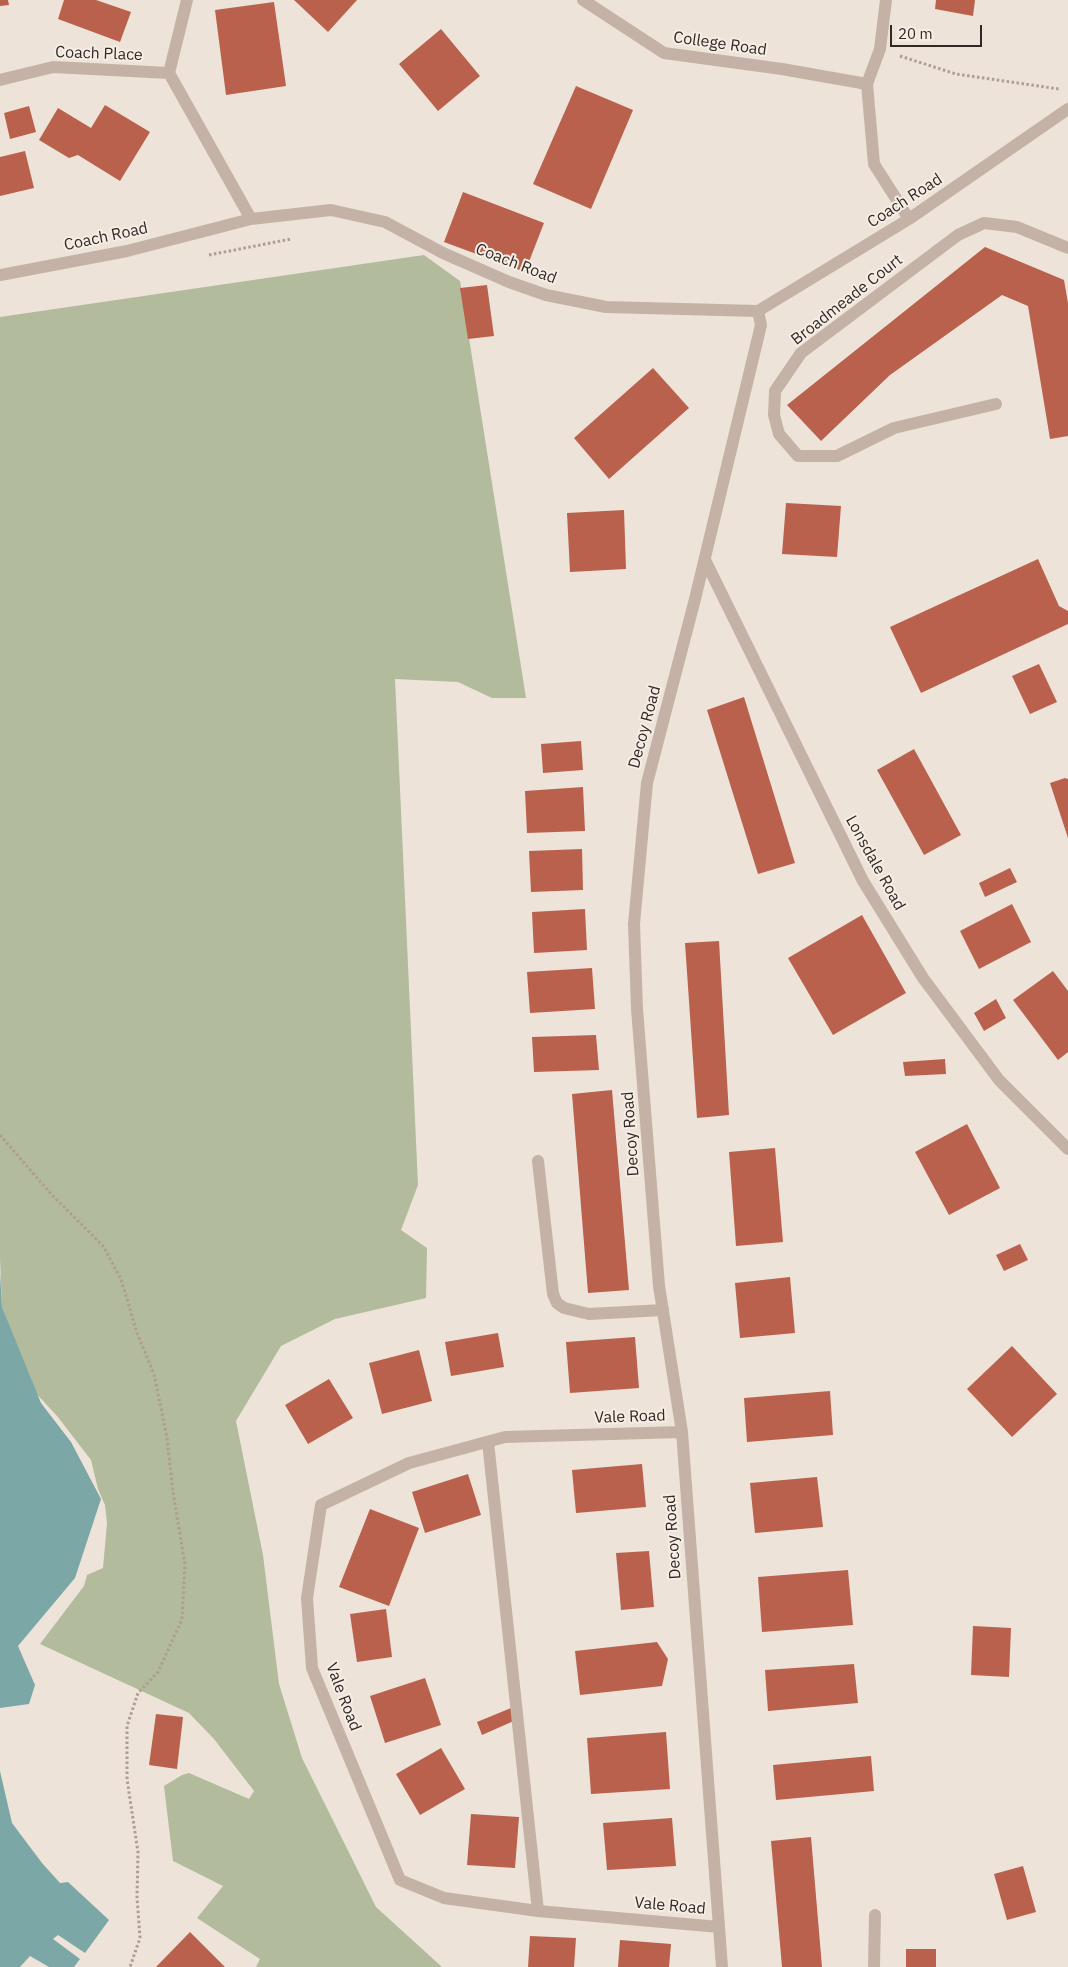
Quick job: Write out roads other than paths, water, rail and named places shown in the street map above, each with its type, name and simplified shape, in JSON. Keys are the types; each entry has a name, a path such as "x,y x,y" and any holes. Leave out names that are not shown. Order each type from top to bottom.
{"street":[{"path":"187,0 169,73 251,219"},
{"name":"College Road","path":"583,0 664,53 782,69 867,84"},
{"path":"886,0 880,49 867,84 874,164 909,219"},
{"name":"Coach Place","path":"0,80 53,67 169,73"},
{"name":"Coach Road","path":"0,275 127,251 251,219 331,210 385,222 443,253 509,282 546,295 606,307 758,311 909,219 1068,109"},
{"name":"Broadmeade Court","path":"996,404 894,428 837,456 798,456 779,434 774,415 775,391 801,353 958,235 984,223 1017,227 1068,248"},
{"name":"Decoy Road","path":"722,1967 682,1432 659,1286 637,1009 634,924 647,783 705,560 760,325 758,311"},
{"name":"Lonsdale Road","path":"705,560 868,889 923,978 999,1080 1068,1149"},
{"path":"538,1161 553,1294 557,1303 564,1308 589,1314 663,1310"},
{"name":"Vale Road","path":"682,1432 505,1437 409,1463 321,1505 306,1598 312,1668 400,1880 444,1898 538,1911 719,1927"},
{"path":"488,1442 538,1911"},
{"path":"874,1967 875,1915"}],"water":[{"path":"0,1272 2,1307 41,1403 71,1442 101,1499 75,1578 18,1646 35,1685 29,1704 0,1708"},
{"path":"0,1771 12,1823 42,1863 60,1883 68,1882 109,1920 85,1953 58,1935 53,1939 80,1959 74,1967 49,1967 30,1956 20,1967 0,1967"}]}
